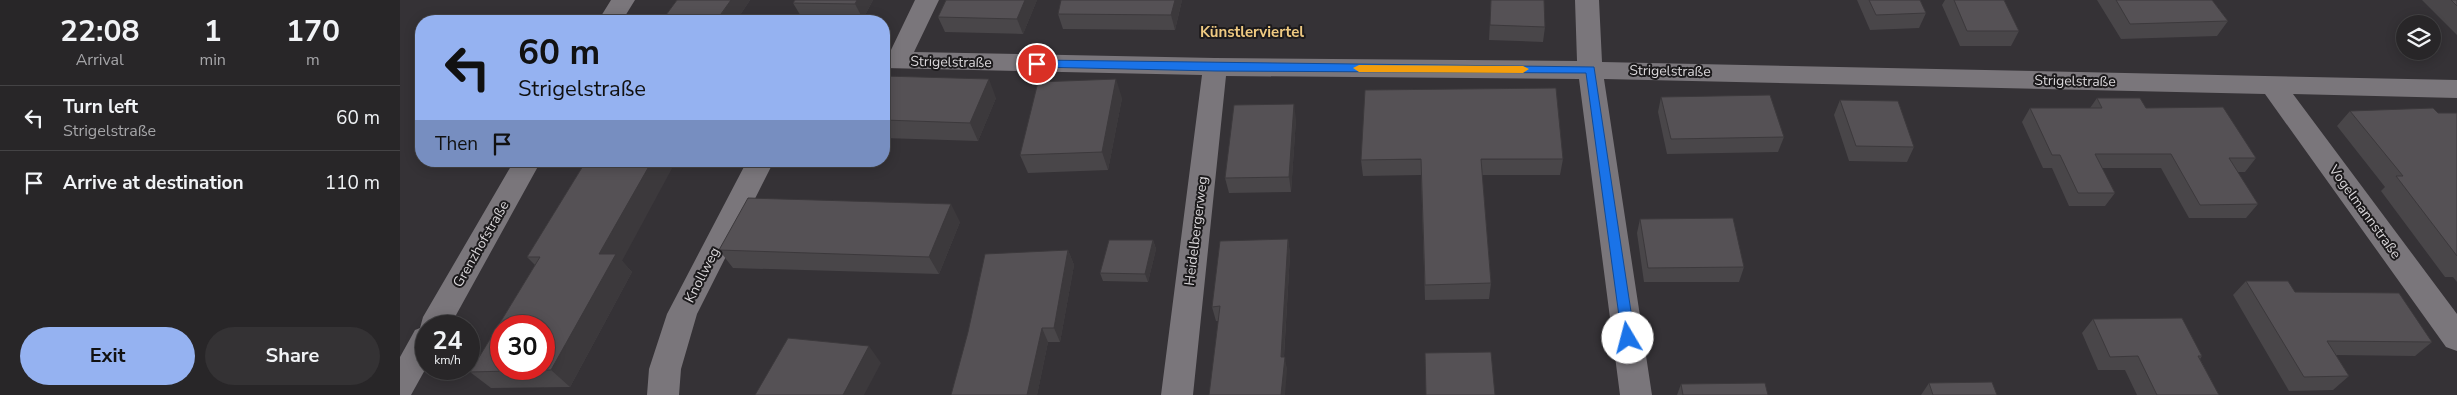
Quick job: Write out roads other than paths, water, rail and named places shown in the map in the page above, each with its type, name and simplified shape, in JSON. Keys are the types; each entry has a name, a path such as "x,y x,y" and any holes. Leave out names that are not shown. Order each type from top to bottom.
{"street":[{"path":"613,15 622,0"},
{"path":"891,61 927,0"},
{"path":"1587,0 1590,70 1636,395"},
{"name":"Strigelstraße","path":"891,61 1215,67 1590,70 2457,89"},
{"name":"Heidelbergerweg","path":"1177,395 1215,67"},
{"name":"Vogelmannstraße","path":"2273,86 2457,338"},
{"name":"Grenzhofstraße","path":"440,315 525,167"},
{"name":"Knollweg","path":"663,395 665,368 682,314 758,167"},
{"path":"400,386 415,359"}],"district":[{"name":"Künstlerviertel","path":"1252,32"}]}
